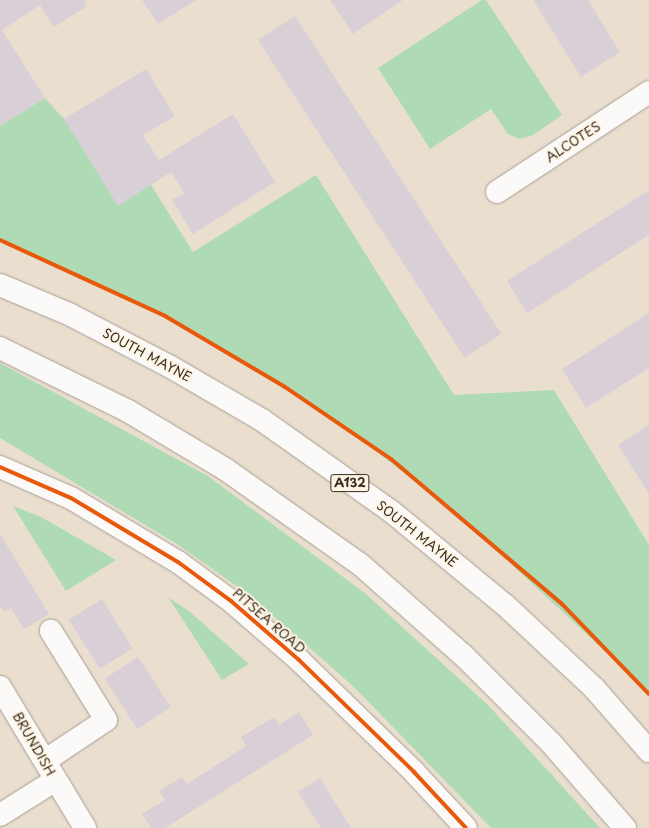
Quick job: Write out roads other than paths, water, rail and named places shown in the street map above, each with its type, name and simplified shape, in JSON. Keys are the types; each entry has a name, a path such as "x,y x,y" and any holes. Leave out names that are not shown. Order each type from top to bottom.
{"main road":[{"name":"ALCOTES","path":"497,192 649,92"},
{"name":"SOUTH MAYNE","path":"0,285 69,314 169,366 262,420 392,512 506,605 594,688 649,751"},
{"path":"0,348 128,411 218,465 360,566 464,656 551,743 625,828"},
{"name":"PITSEA ROAD","path":"0,467 71,498 178,562 231,600 299,660 414,772 466,828"},
{"path":"46,760 106,720 51,631"},
{"name":"BRUNDISH","path":"0,687 46,760 54,781 85,828"},
{"name":"BRUNDISH","path":"0,815 54,781"}]}
